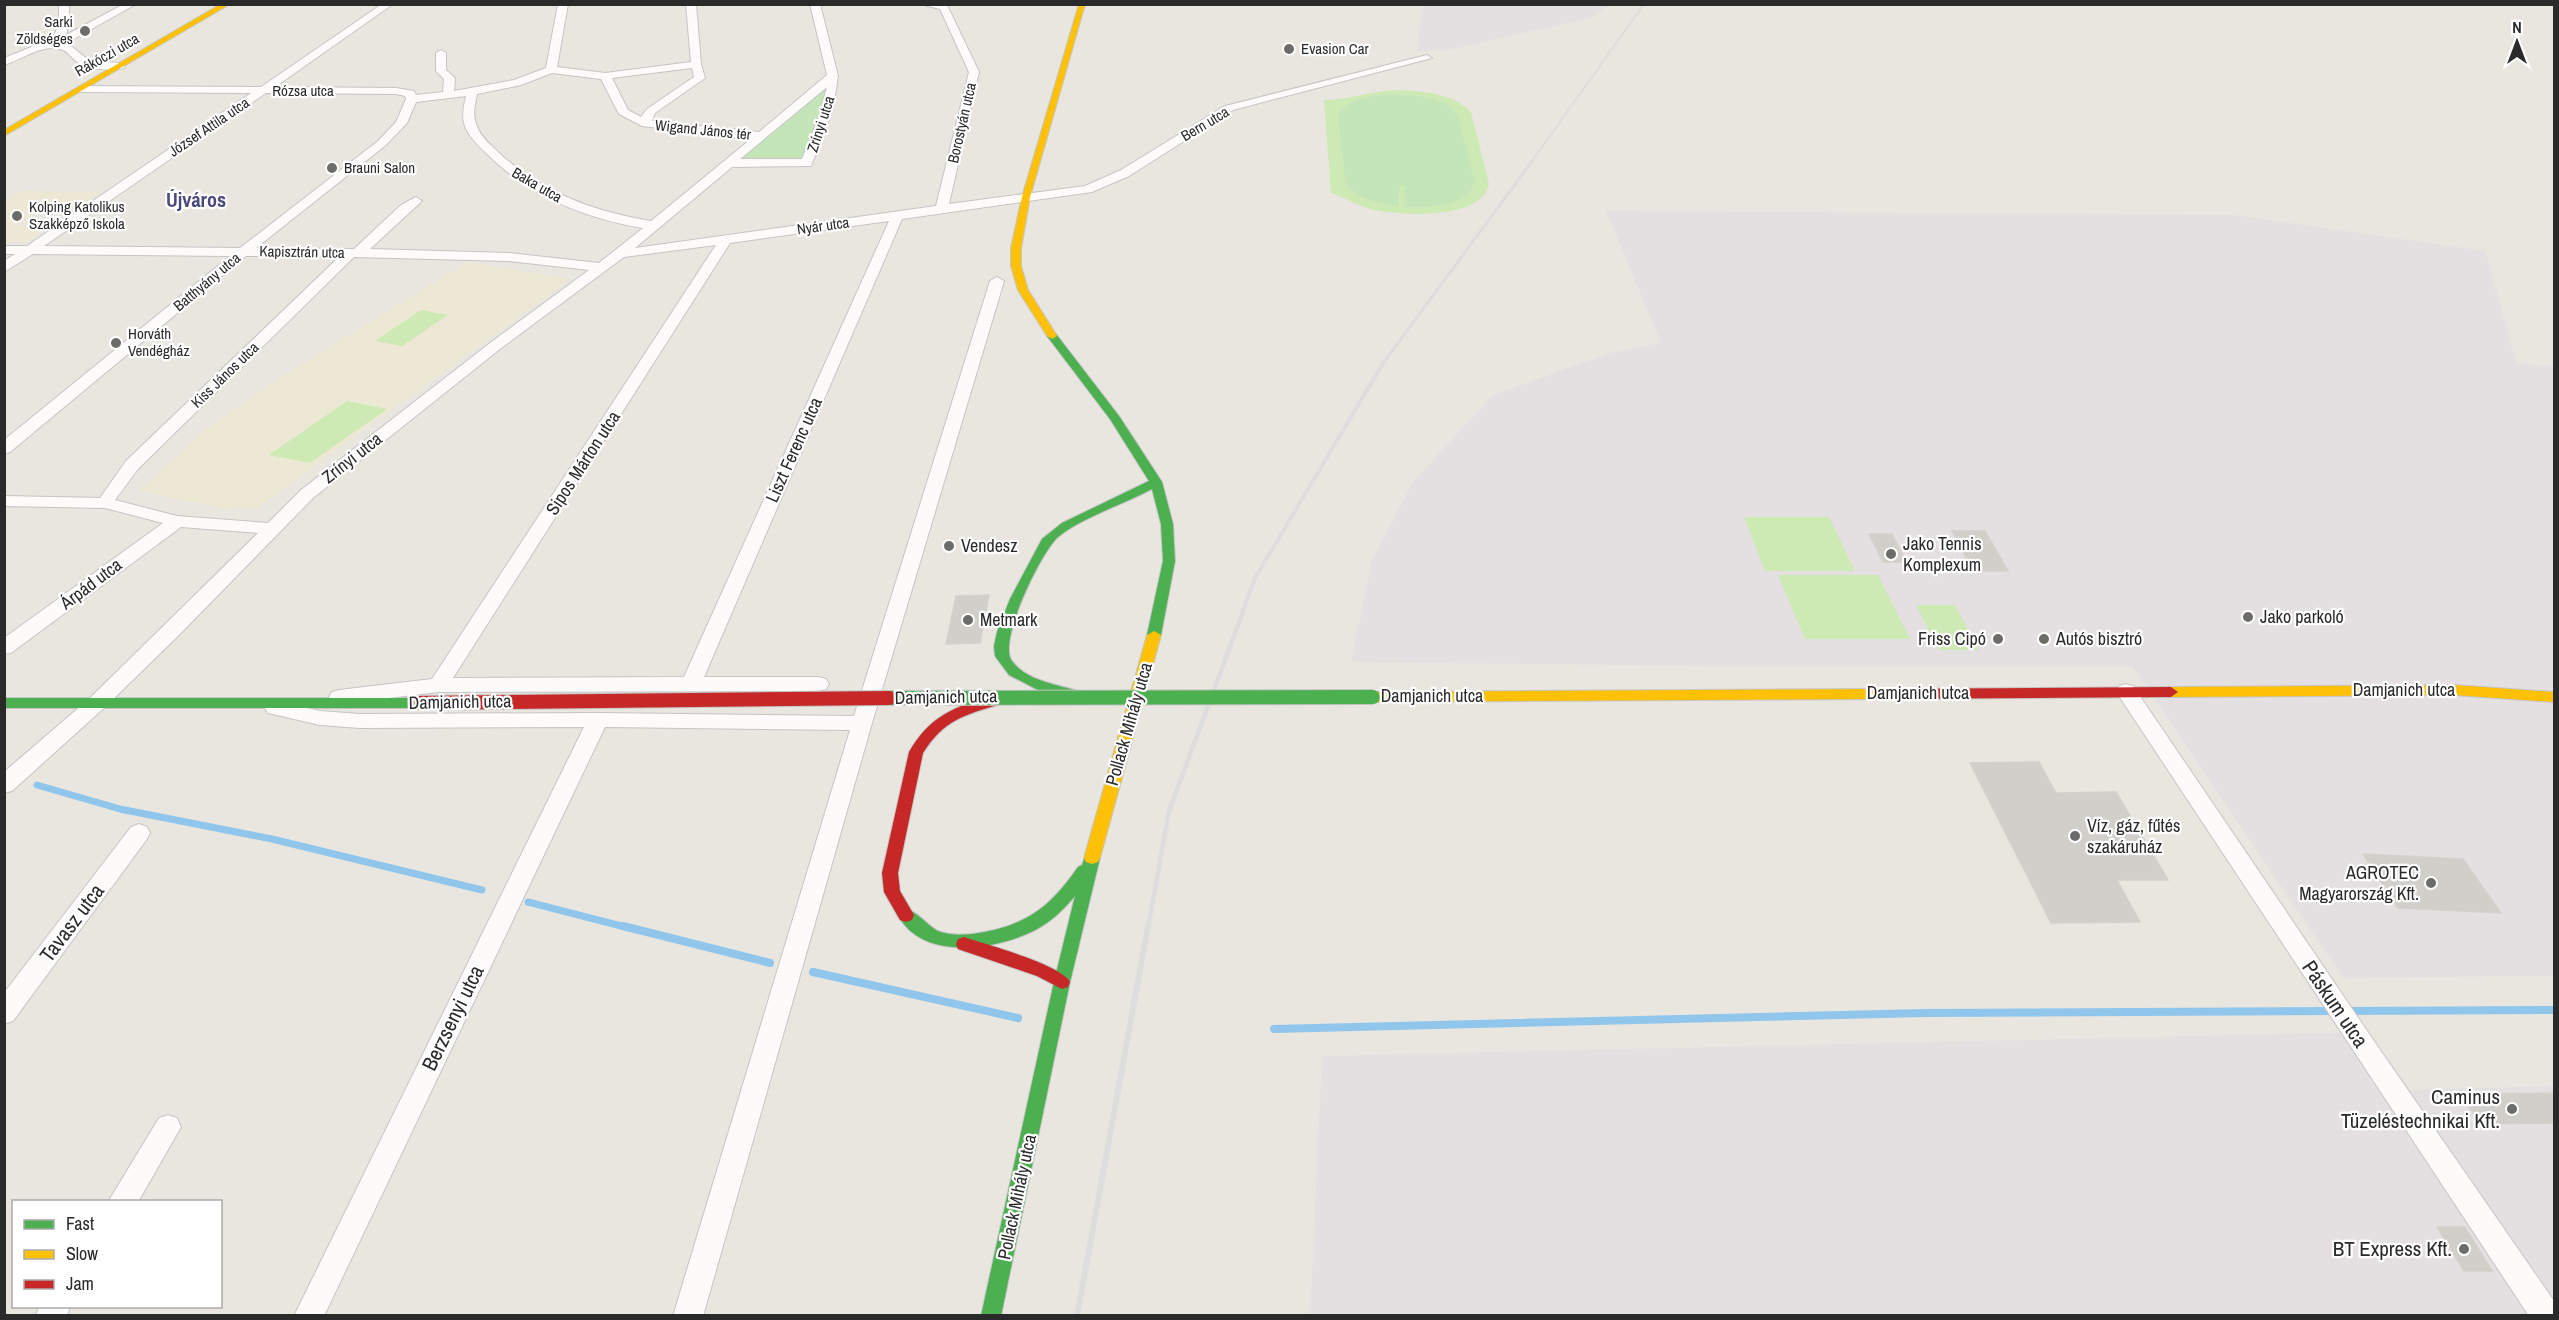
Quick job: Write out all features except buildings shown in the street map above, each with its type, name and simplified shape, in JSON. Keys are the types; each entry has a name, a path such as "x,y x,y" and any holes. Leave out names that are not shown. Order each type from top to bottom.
{"main road":[{"name":"Rákóczi utca","path":"4,134 227,4"},
{"name":"Pollack Mihály utca","path":"992,1316 1062,982 1092,858 1160,612 1169,561 1167,524 1155,482 1115,418 1041,322 1023,290 1016,266 1016,248 1026,197 1082,4"},
{"path":"1080,696 1049,689 1030,681 1009,665 1001,655 1000,641 1008,619 1046,542 1064,525 1132,496 1155,482"},
{"path":"1091,514 1127,512"},
{"path":"1152,516 1167,524"},
{"name":"Damjanich utca","path":"4,703 420,703 1080,696 1373,697 2454,690 2554,697"},
{"path":"1062,982 1043,971 927,933 911,921 892,891 892,864 913,761 923,738 939,722 961,708 977,704 1080,696"},
{"path":"962,943 1010,934 1027,928 1044,917 1063,900 1092,858"}],"street":[{"path":"53,46 62,36 66,21 64,4"},
{"path":"53,46 132,4"},
{"name":"József Attila utca","path":"4,268 389,4"},
{"path":"563,4 551,70 605,76 696,64 691,4"},
{"name":"Zrínyi utca","path":"728,163 807,163 825,117 832,90 833,75 815,4"},
{"name":"Borostyán utca","path":"924,4 944,7 974,72 942,209"},
{"path":"4,62 38,48 53,46 68,47 81,61 89,65 120,66"},
{"path":"441,53 441,71 450,78 448,95"},
{"name":"Bern utca","path":"1026,197 1067,193 1108,182 1229,108 1427,58"},
{"name":"Wigand János tér","path":"646,124 646,117 651,111 700,78 696,64"},
{"name":"Rózsa utca","path":"81,89 396,91 410,93 412,99 506,86 551,70"},
{"name":"Zrínyi utca","path":"4,784 97,703 172,631 307,494 599,267 620,254 833,75"},
{"path":"605,76 623,112"},
{"name":"Baka utca","path":"472,92 469,120 475,134 505,166 553,197 627,221 655,226"},
{"name":"Batthyány utca","path":"4,449 243,252 382,143 404,117 412,99"},
{"name":"Batthyány utca","path":"355,163 355,156 391,123 398,104"},
{"name":"Wigand János tér","path":"623,112 651,111"},
{"name":"Wigand János tér","path":"623,112 646,124 760,136"},
{"name":"Nyár utca","path":"620,254 1026,197"},
{"name":"Kiss János utca","path":"105,503 132,465 355,253 405,208 417,201"},
{"name":"Liszt Ferenc utca","path":"691,685 897,216"},
{"name":"Sipos Márton utca","path":"438,686 726,239"},
{"name":"Kapisztrán utca","path":"4,250 355,253 508,257 599,267"},
{"path":"688,1316 861,723 996,281"},
{"path":"4,501 105,503 177,521 273,529"},
{"name":"Árpád utca","path":"4,648 177,521"},
{"name":"Damjanich utca","path":"310,703 357,694 438,686 873,684"},
{"name":"Páskum utca","path":"2126,691 2322,987 2547,1316"},
{"name":"Damjanich utca","path":"255,703 320,718 360,721 598,720 861,723"},
{"name":"Berzsenyi utca","path":"308,1316 598,720"},
{"name":"Tavasz utca","path":"4,1013 139,833"},
{"path":"123,1200 168,1127"}],"shaded area":[{"path":"1423,4 1610,5 1591,18 1443,51 1417,51"},
{"name":"Kolping Katolikus Szakképző Iskola","path":"21,191 101,192 80,205 47,205 15,226 49,227 27,242 5,242 5,201"},
{"path":"1606,211 2234,215 2485,251 2517,364 2554,366 2554,976 2343,978 2133,667 1792,667 1351,662 1372,560 1413,482 1493,395 1610,353 1661,343"},
{"path":"468,262 570,279 259,507 225,509 140,491 211,425 291,371"},
{"path":"2368,1032 2410,1090 2554,1086 2554,1315 1310,1316 1322,1056"}],"green space":[{"path":"825,89 829,90 801,162 739,161"},
{"path":"1400,90 1419,91 1447,97 1471,112 1489,184 1483,196 1455,210 1418,214 1370,209 1331,193 1324,100","holes":["1396,94 1421,96 1438,101 1446,104 1458,115 1475,181 1465,197 1434,206 1404,207 1405,186 1400,186 1399,207 1361,197 1349,187 1345,181 1338,114 1349,103 1356,100"]},
{"path":"1396,94 1421,96 1438,101 1446,104 1458,115 1475,181 1465,197 1434,206 1404,207 1405,187 1400,186 1399,207 1368,200 1354,193 1349,187 1345,181 1338,114 1349,103 1356,100"},
{"path":"421,310 448,315 402,346 375,341"},
{"path":"347,401 387,409 310,463 269,455"},
{"path":"1744,517 1829,517 1855,571 1765,571"},
{"path":"1778,575 1878,575 1910,639 1805,639"},
{"path":"1916,605 1955,605 1979,650 1939,650"}],"waterway":[{"path":"37,785 120,809 272,839 482,890"},
{"path":"528,902 629,928"},
{"path":"623,926 770,963"},
{"path":"813,972 1018,1018"},
{"path":"2345,1011 2554,1010"},
{"path":"1274,1029 1923,1013 2335,1011"}],"railway":[{"path":"1532,161 1644,4"},
{"path":"1384,362 1533,160"},
{"path":"1242,613 1255,578 1385,360"},
{"path":"1148,928 1169,811 1243,612"},
{"path":"1077,1316 1148,926"}],"traffic: fast":[{"path":"1052,336 1115,418 1156,482 1167,524 1169,561 1154,635"},
{"path":"1073,694 1033,683 1007,665 1002,656 1001,646 1009,616 1046,542 1059,530 1156,482"},
{"path":"889,698 1373,697"},
{"path":"4,703 420,703"},
{"path":"991,1316 1062,982 1092,858"},
{"path":"906,915 925,931 944,940 965,941 1004,935 1039,921 1061,901 1084,871"}],"traffic: slow":[{"path":"4,134 227,4"},
{"path":"1052,336 1023,290 1016,266 1016,248 1026,197 1082,4"},
{"path":"1092,858 1154,635"},
{"path":"2171,692 2454,690 2554,697"},
{"path":"1373,697 1883,694"}],"traffic: jam":[{"path":"1883,694 2171,692"},
{"path":"420,703 889,698"},
{"path":"906,915 892,892 890,873 916,752 923,741 948,717 969,707 993,702"},
{"path":"964,944 1043,971 1062,982"}],"place":[{"name":"Sarki Zöldséges","path":"85,31"},
{"name":"Evasion Car","path":"1289,49"},
{"name":"Brauni Salon","path":"332,168"},
{"name":"Kolping Katolikus Szakképző Iskola","path":"17,216"},
{"name":"Horváth Vendégház","path":"116,343"},
{"name":"Vendesz","path":"949,546"},
{"name":"Jako Tennis Komplexum","path":"1891,554"},
{"name":"Jako parkoló","path":"2248,617"},
{"name":"Metmark","path":"968,620"},
{"name":"Friss Cipó","path":"1998,639"},
{"name":"Autós bisztró","path":"2044,639"},
{"name":"Víz, gáz, fűtés szakáruház","path":"2075,836"},
{"name":"AGROTEC Magyarország Kft.","path":"2431,883"},
{"name":"Caminus Tüzeléstechnikai Kft.","path":"2512,1109"},
{"name":"BT Express Kft.","path":"2464,1249"}],"district":[{"name":"Újváros","path":"196,200"}]}
